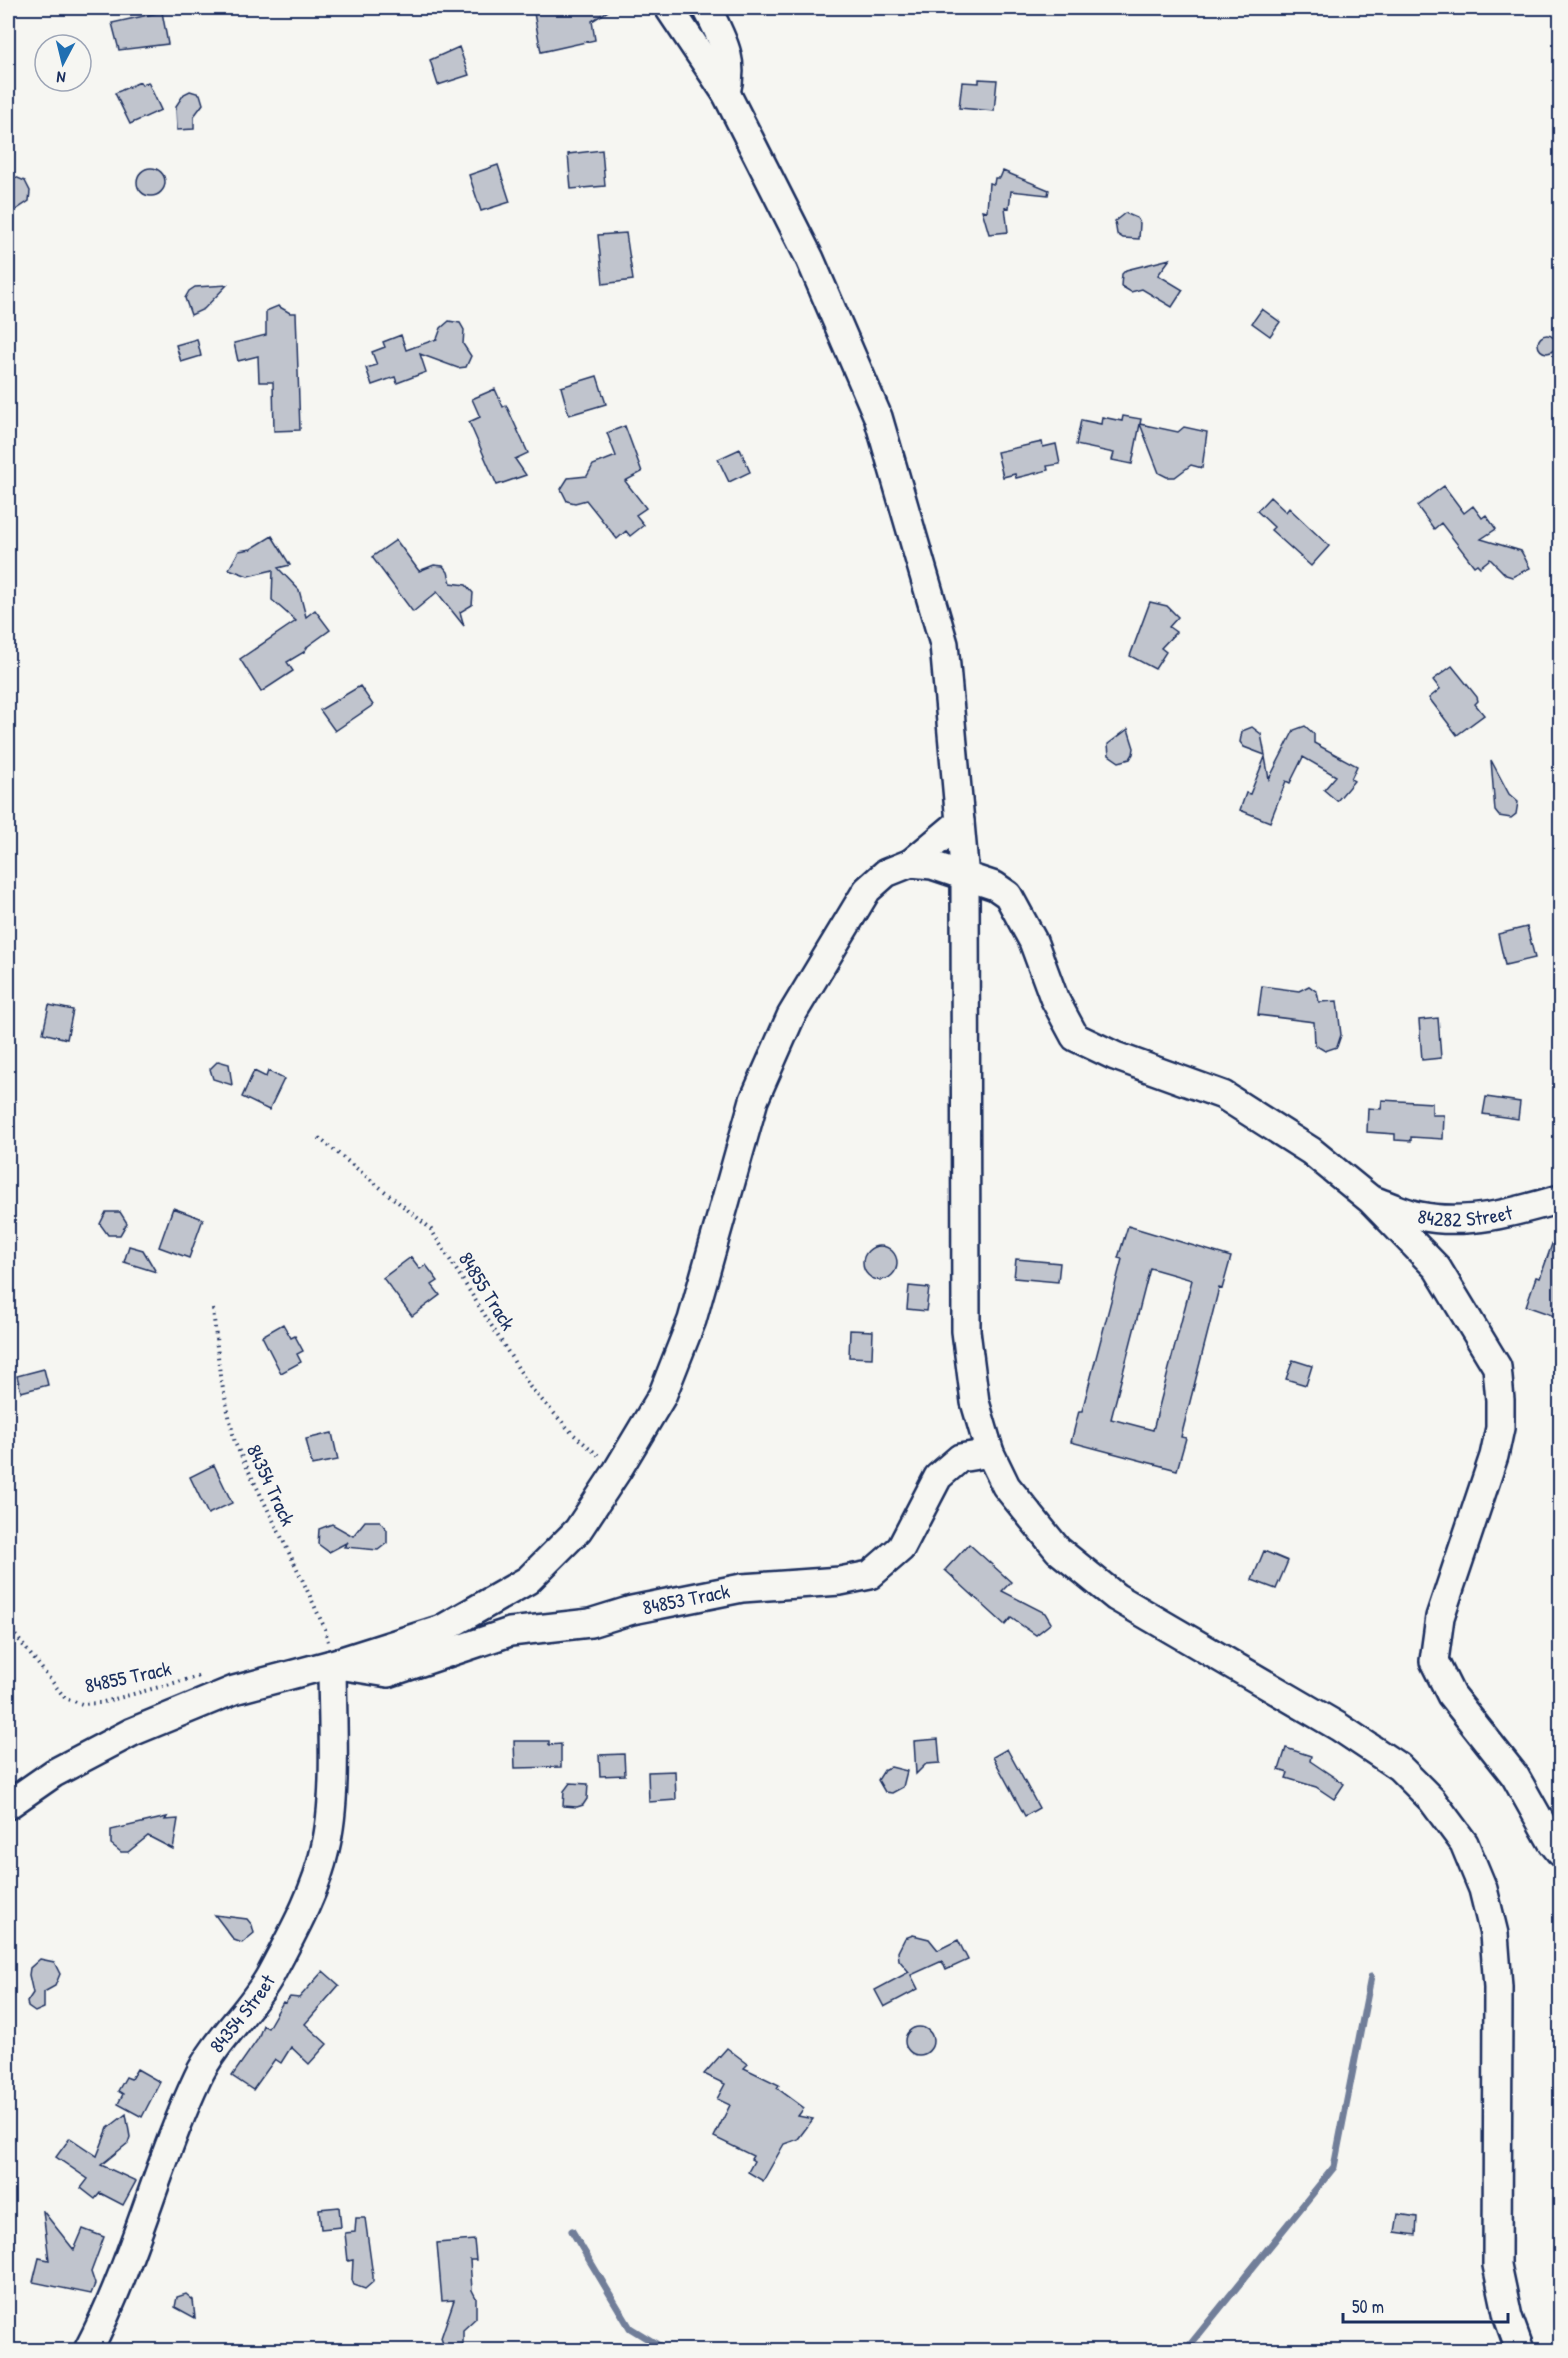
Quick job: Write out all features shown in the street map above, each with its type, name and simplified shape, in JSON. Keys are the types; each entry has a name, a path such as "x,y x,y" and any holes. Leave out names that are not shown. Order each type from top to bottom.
{"street":[{"path":"669,8 726,93 810,259 878,417 944,644 965,878 966,1331 975,1402 990,1453 1006,1486 1058,1550 1116,1597 1340,1727 1398,1767 1432,1800 1464,1843 1483,1889 1494,1934 1498,1987 1497,2265 1508,2317 1520,2350"},
{"path":"707,8 729,58 731,73 726,93"},
{"path":"8,1805 54,1773 132,1732 234,1690 332,1664 442,1629 528,1580 578,1530 618,1471 662,1396 692,1320 754,1100 791,1016 867,890 886,873 911,863 960,822"},
{"path":"911,863 932,865 965,878 995,886 1008,895 1033,941 1054,998 1076,1037 1115,1056 1223,1095 1311,1151 1371,1200 1437,1269 1497,1367 1500,1428 1494,1456 1440,1617 1434,1661 1451,1695 1515,1776 1560,1852"},
{"name":"84282 Street","path":"1371,1200 1419,1216 1452,1219 1514,1212 1560,1198"},
{"name":"84853 Track","path":"332,1664 388,1672 446,1656 510,1632 590,1623 632,1610 742,1588 840,1581 870,1575 901,1548 938,1477 960,1458 990,1453"},
{"name":"84354 Street","path":"88,2350 103,2322 134,2246 199,2076 270,1975 315,1881 326,1849 331,1802 332,1664"}],"path":[{"name":"84855 Track","path":"319,1138 430,1228 530,1387 573,1434 618,1471"},
{"name":"84354 Track","path":"213,1309 220,1375 235,1443 325,1629 332,1664"},
{"name":"84855 Track","path":"8,1626 65,1698 82,1704 100,1703 205,1674"}],"building":[{"path":"564,8 613,8 592,21 595,40 541,52 534,13"},
{"path":"162,12 168,44 119,50 112,23"},
{"path":"459,47 469,75 438,85 430,60"},
{"path":"979,79 997,80 994,111 959,108 962,82 979,83"},
{"path":"140,82 142,85 148,82 161,110 130,124 115,93"},
{"path":"190,91 200,94 203,104 194,116 194,129 177,130 176,106 184,94"},
{"path":"602,150 605,186 571,189 568,154"},
{"path":"498,165 510,202 481,211 469,175"},
{"path":"151,168 161,172 165,182 161,192 151,196 141,192 137,182 141,172"},
{"path":"1003,171 1049,190 1048,195 1011,191 1009,208 1005,207 1008,232 989,234 982,210 987,211 989,183 994,184 995,178 1000,178"},
{"path":"8,174 25,181 30,191 29,201 8,215"},
{"path":"1125,213 1137,218 1140,223 1139,239 1123,238 1117,234 1115,221"},
{"path":"626,233 633,280 603,284 598,235"},
{"path":"1170,259 1158,275 1183,290 1172,307 1142,289 1131,292 1121,286 1122,274 1126,270"},
{"path":"227,285 204,309 191,315 185,298 189,291 195,287"},
{"path":"278,306 290,313 296,313 300,430 274,431 273,382 259,382 258,356 238,361 234,343 266,335 266,311"},
{"path":"1262,309 1280,322 1270,336 1252,323"},
{"path":"449,321 460,323 464,330 463,344 471,356 466,367 458,368 420,354 426,372 397,383 395,377 372,385 366,368 377,365 372,352 385,347 383,342 401,335 406,350 437,339 441,328"},
{"path":"1543,335 1551,335 1556,340 1554,351 1543,353 1538,348 1538,340"},
{"path":"197,339 201,356 181,362 176,345"},
{"path":"597,376 606,404 569,415 561,387"},
{"path":"495,389 503,407 506,405 528,453 515,459 526,475 497,485 469,422 480,417 472,399"},
{"path":"1123,416 1141,419 1132,464 1112,460 1114,453 1076,445 1081,420 1101,424 1102,417 1122,421"},
{"path":"1140,424 1178,432 1184,427 1207,432 1202,468 1191,465 1175,477 1167,477 1159,473"},
{"path":"625,426 642,472 625,481 646,508 636,515 644,525 630,536 626,531 617,539 586,500 575,503 567,501 561,489 568,478 587,476 593,465 616,456 607,433"},
{"path":"1042,442 1043,447 1056,444 1060,464 1047,466 1048,470 1016,478 1015,474 1003,477 997,452"},
{"path":"740,449 750,472 729,482 718,459"},
{"path":"1444,486 1464,513 1473,506 1482,518 1486,515 1496,529 1481,539 1521,551 1530,568 1512,577 1506,575 1490,559 1480,567 1477,564 1474,566 1441,523 1434,529 1417,506"},
{"path":"1270,497 1286,512 1289,508 1329,546 1311,566 1271,530 1274,527 1257,511"},
{"path":"272,536 290,565 278,568 299,590 306,617 315,610 330,630 308,646 304,652 287,662 293,671 261,692 240,659 296,621 272,600 273,570 248,576 229,569 239,551 251,549"},
{"path":"396,540 419,571 434,565 443,566 448,572 451,583 466,585 473,593 472,605 460,612 464,626 437,592 413,612 372,557"},
{"path":"1150,602 1167,606 1178,617 1169,627 1176,632 1161,648 1166,652 1155,669 1130,656"},
{"path":"1452,666 1477,697 1478,701 1475,704 1484,715 1457,735 1429,698 1440,689 1433,680"},
{"path":"360,686 373,705 335,731 320,710"},
{"path":"1305,726 1314,734 1314,743 1357,766 1351,779 1354,781 1337,801 1324,790 1336,776 1303,757 1290,783 1286,781 1270,822 1240,810 1246,793 1250,794 1265,757 1269,779 1294,730"},
{"path":"1252,727 1261,734 1265,755 1244,747 1240,742 1242,731"},
{"path":"1128,729 1134,748 1133,754 1130,759 1119,762 1109,755 1108,744"},
{"path":"1491,760 1509,794 1518,802 1516,814 1511,818 1499,816 1495,811"},
{"path":"1527,927 1535,958 1505,965 1498,934"},
{"path":"1262,986 1299,991 1309,986 1317,992 1319,1002 1337,1001 1341,1035 1337,1047 1325,1051 1315,1045 1314,1022 1258,1015"},
{"path":"49,1005 73,1010 67,1039 43,1033"},
{"path":"1438,1018 1441,1058 1422,1060 1419,1020"},
{"path":"218,1061 229,1064 232,1085 213,1079 210,1069"},
{"path":"254,1071 266,1077 268,1071 284,1079 269,1110 242,1097"},
{"path":"1486,1097 1520,1102 1518,1119 1483,1114"},
{"path":"1382,1100 1432,1103 1432,1115 1444,1115 1443,1139 1411,1137 1411,1141 1395,1140 1395,1134 1367,1132 1368,1108 1381,1109"},
{"path":"173,1208 203,1219 189,1258 159,1247"},
{"path":"106,1212 120,1212 127,1223 120,1235 108,1235 100,1224"},
{"path":"1128,1226 1231,1257 1222,1289 1219,1288 1181,1437 1186,1438 1177,1470 1071,1442 1079,1411 1082,1411 1122,1259 1118,1258","holes":["1150,1268 1192,1280 1153,1430 1111,1419"]},
{"path":"1558,1227 1560,1227 1560,1318 1526,1306 1536,1277 1540,1278"},
{"path":"129,1246 143,1250 156,1272 124,1262"},
{"path":"880,1246 892,1251 897,1263 892,1275 880,1280 868,1275 863,1263 868,1251"},
{"path":"411,1257 420,1269 426,1265 438,1281 432,1285 440,1295 412,1316 383,1278"},
{"path":"1016,1259 1060,1263 1058,1282 1014,1278"},
{"path":"909,1286 929,1288 926,1311 907,1309"},
{"path":"283,1324 291,1338 295,1336 303,1351 297,1354 301,1362 281,1373 262,1336"},
{"path":"850,1330 873,1331 872,1358 849,1357"},
{"path":"1293,1360 1312,1366 1306,1385 1286,1379"},
{"path":"44,1369 48,1385 21,1392 17,1376"},
{"path":"332,1433 338,1460 312,1465 306,1439"},
{"path":"214,1465 232,1503 208,1514 190,1477"},
{"path":"365,1521 380,1521 387,1530 387,1543 378,1550 344,1547 348,1542 329,1552 318,1544 319,1529 332,1524 353,1536"},
{"path":"969,1544 1011,1582 1002,1591 1045,1613 1051,1623 1036,1635 1011,1618 1005,1625 945,1570"},
{"path":"1264,1551 1288,1561 1276,1589 1252,1580"},
{"path":"938,1739 940,1763 926,1764 916,1774 914,1741"},
{"path":"514,1741 549,1741 549,1745 561,1744 561,1767 515,1768"},
{"path":"1286,1748 1311,1756 1310,1761 1344,1784 1334,1799 1316,1787 1286,1778 1288,1773 1279,1770"},
{"path":"1007,1749 1039,1808 1025,1816 993,1757"},
{"path":"624,1754 625,1775 600,1776 599,1755"},
{"path":"891,1767 907,1771 903,1787 892,1793 885,1792 878,1780 885,1769"},
{"path":"675,1771 676,1800 649,1802 648,1772"},
{"path":"570,1783 588,1784 587,1799 583,1805 563,1806 564,1791"},
{"path":"167,1817 165,1820 178,1819 173,1849 148,1836 128,1852 121,1852 111,1844 111,1830"},
{"path":"215,1915 247,1919 254,1933 242,1943 234,1940"},
{"path":"913,1935 929,1939 938,1950 958,1940 968,1960 946,1970 942,1961 911,1975 918,1989 884,2007 875,1990 909,1972 899,1960 898,1952 905,1938"},
{"path":"40,1959 54,1962 60,1974 55,1986 44,1992 44,2008 35,2012 28,2007 27,2002 33,1993 29,1975 30,1968"},
{"path":"323,1971 339,1985 305,2024 327,2044 309,2064 291,2047 281,2063 275,2059 253,2090 232,2076 258,2039 263,2025 268,2028 283,2002 285,2003 290,1997 299,1998"},
{"path":"919,2027 929,2031 933,2041 929,2051 919,2055 909,2051 905,2041 909,2031"},
{"path":"727,2048 748,2064 744,2068 779,2085 777,2088 804,2108 798,2116 813,2119 798,2139 784,2144 763,2181 748,2172 754,2161 751,2159 753,2156 714,2137 730,2105 717,2099 725,2084 704,2074"},
{"path":"137,2069 160,2082 142,2117 118,2104 123,2094 118,2091 126,2077 131,2079"},
{"path":"126,2114 130,2137 128,2143 101,2165 136,2181 123,2205 100,2193 95,2199 81,2188 88,2179 56,2157 70,2138 97,2156 108,2128"},
{"path":"339,2207 341,2227 321,2229 319,2209"},
{"path":"43,2211 74,2250 83,2229 104,2237 91,2272 95,2284 91,2294 33,2282 39,2258 49,2260"},
{"path":"1398,2214 1417,2217 1416,2235 1395,2232"},
{"path":"356,2218 365,2218 373,2276 373,2282 365,2289 354,2285 353,2260 348,2261 345,2233 355,2232"},
{"path":"474,2240 476,2260 470,2260 472,2290 476,2298 476,2318 463,2330 463,2344 459,2350 445,2350 441,2338 454,2300 442,2301 437,2243"},
{"path":"186,2294 193,2300 195,2318 175,2307 177,2297"}],"waterway":[{"path":"1186,2350 1334,2167 1371,1977"},
{"path":"572,2231 630,2328 666,2350"}]}
